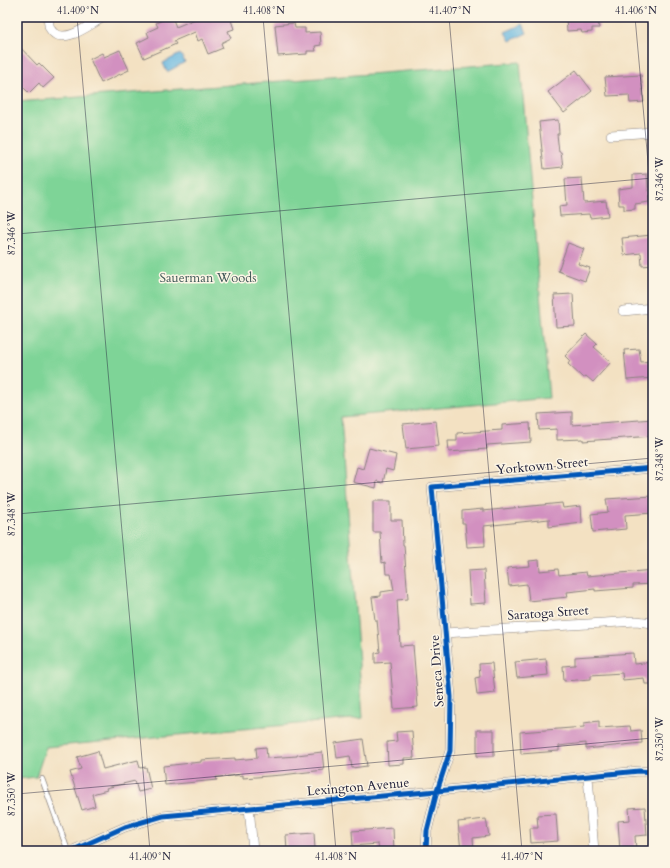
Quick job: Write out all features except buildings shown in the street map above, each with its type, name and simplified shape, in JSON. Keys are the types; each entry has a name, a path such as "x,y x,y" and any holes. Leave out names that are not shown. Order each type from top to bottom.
{"street":[{"path":"49,17 48,24 52,32 61,37 71,36 99,18"},
{"path":"611,135 653,132"},
{"path":"623,311 653,308"},
{"name":"Yorktown Street","path":"432,487 653,468"},
{"name":"Seneca Drive","path":"426,851 427,831 450,751 452,697 432,487"},
{"name":"Saratoga Street","path":"445,632 636,621 653,623"},
{"name":"Lexington Avenue","path":"71,851 125,827 163,816 249,807 437,792 639,771 653,772"},
{"path":"588,777 594,851"},
{"path":"249,807 253,851"}],"lane":[{"path":"42,779 68,851"}],"green space":[{"name":"Sauerman Woods","path":"520,62 549,398 341,417 363,718 46,747 36,777 17,779 17,102"}],"water":[{"path":"523,24 527,33 510,41 505,32"},
{"path":"180,54 185,62 167,72 163,63"}],"cycle path":[{"path":"426,851 427,831 437,791 450,751 451,697 432,487 653,468"},
{"path":"71,851 125,827 163,816 639,771 653,772"}]}
